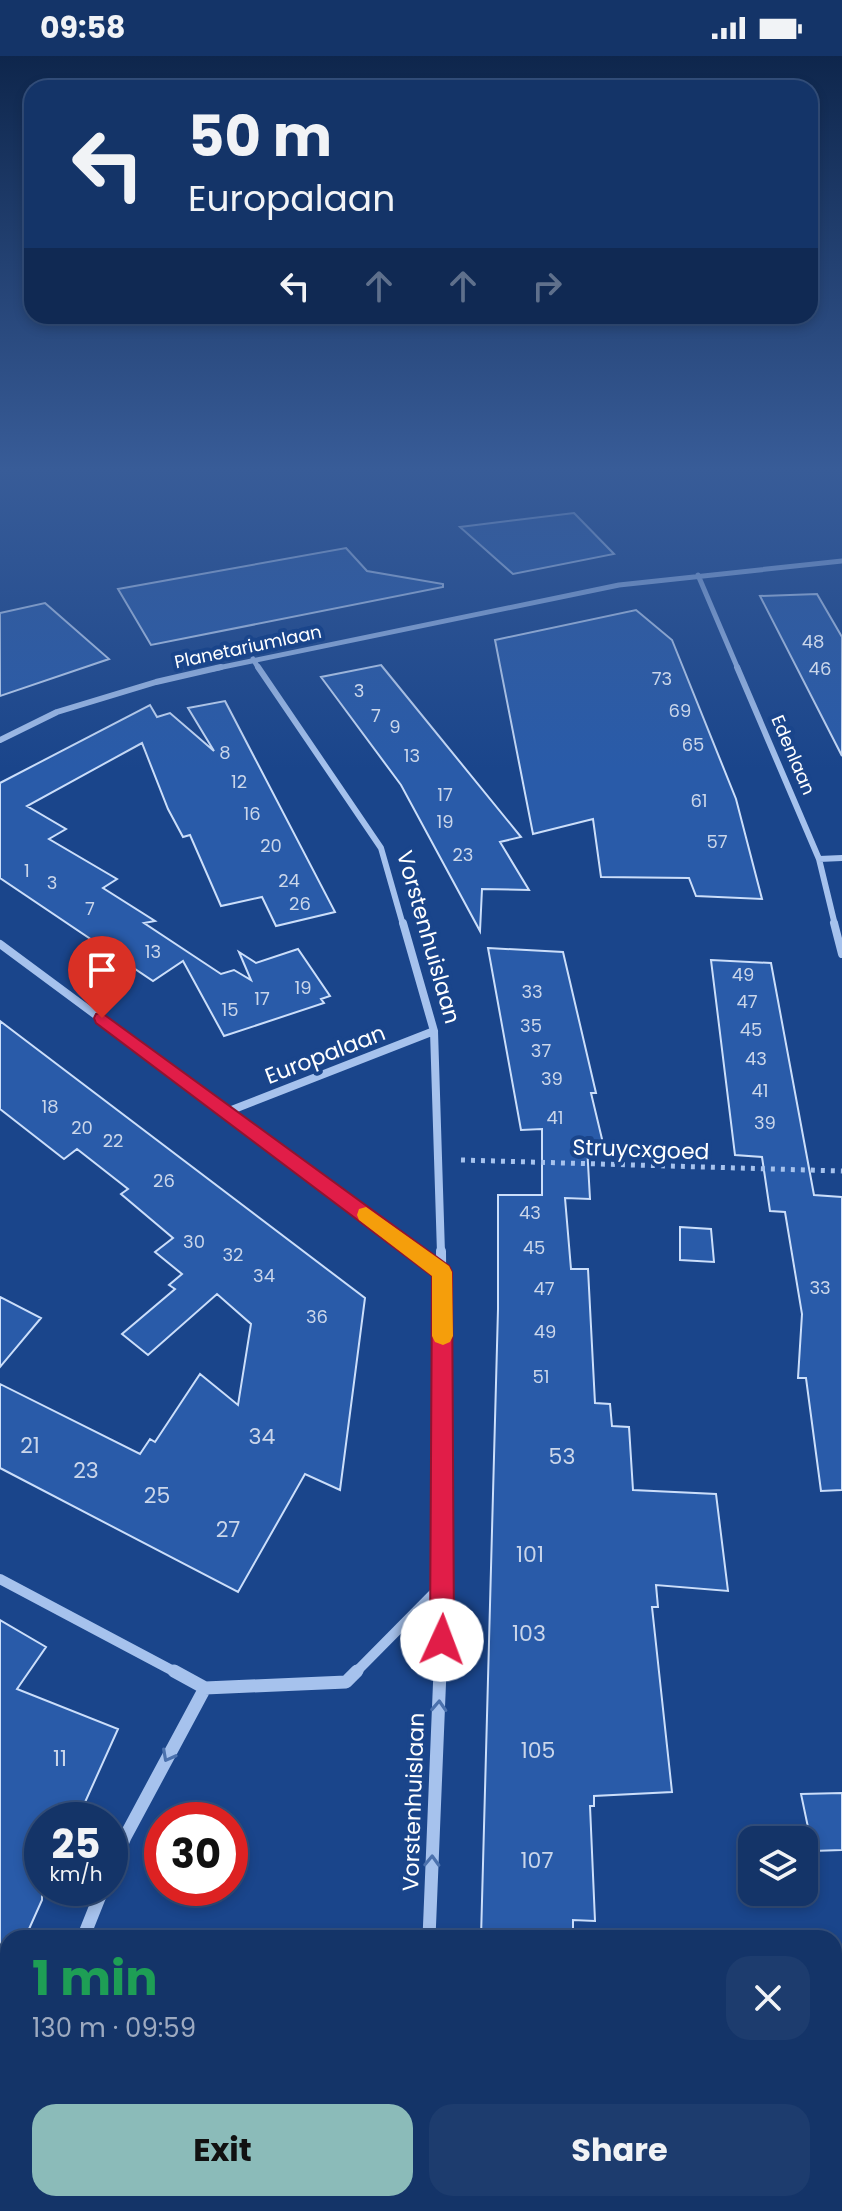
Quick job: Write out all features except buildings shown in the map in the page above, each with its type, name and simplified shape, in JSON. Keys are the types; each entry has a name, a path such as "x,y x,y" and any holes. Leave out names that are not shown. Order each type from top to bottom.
{"street":[{"name":"Planetariumlaan","path":"0,740 57,712 156,682 253,659 619,585 764,569"},
{"name":"Edenlaan","path":"698,575 819,859 842,954"},
{"name":"Vorstenhuislaan","path":"253,659 381,848 434,1031 440,1159 444,1583 429,1930"},
{"path":"819,859 842,858"},
{"path":"0,944 442,1272"},
{"name":"Europalaan","path":"229,1111 434,1031"},
{"path":"0,1579 205,1688 346,1682 444,1583"},
{"path":"128,1831 205,1688"},
{"path":"86,1930 96,1906"}],"path":[{"name":"Struycxgoed","path":"440,1159 842,1171"}],"slow traffic":[{"path":"366,1215 442,1272 443,1336"}],"route":[{"path":"102,1018 442,1272 442,1640"}]}
